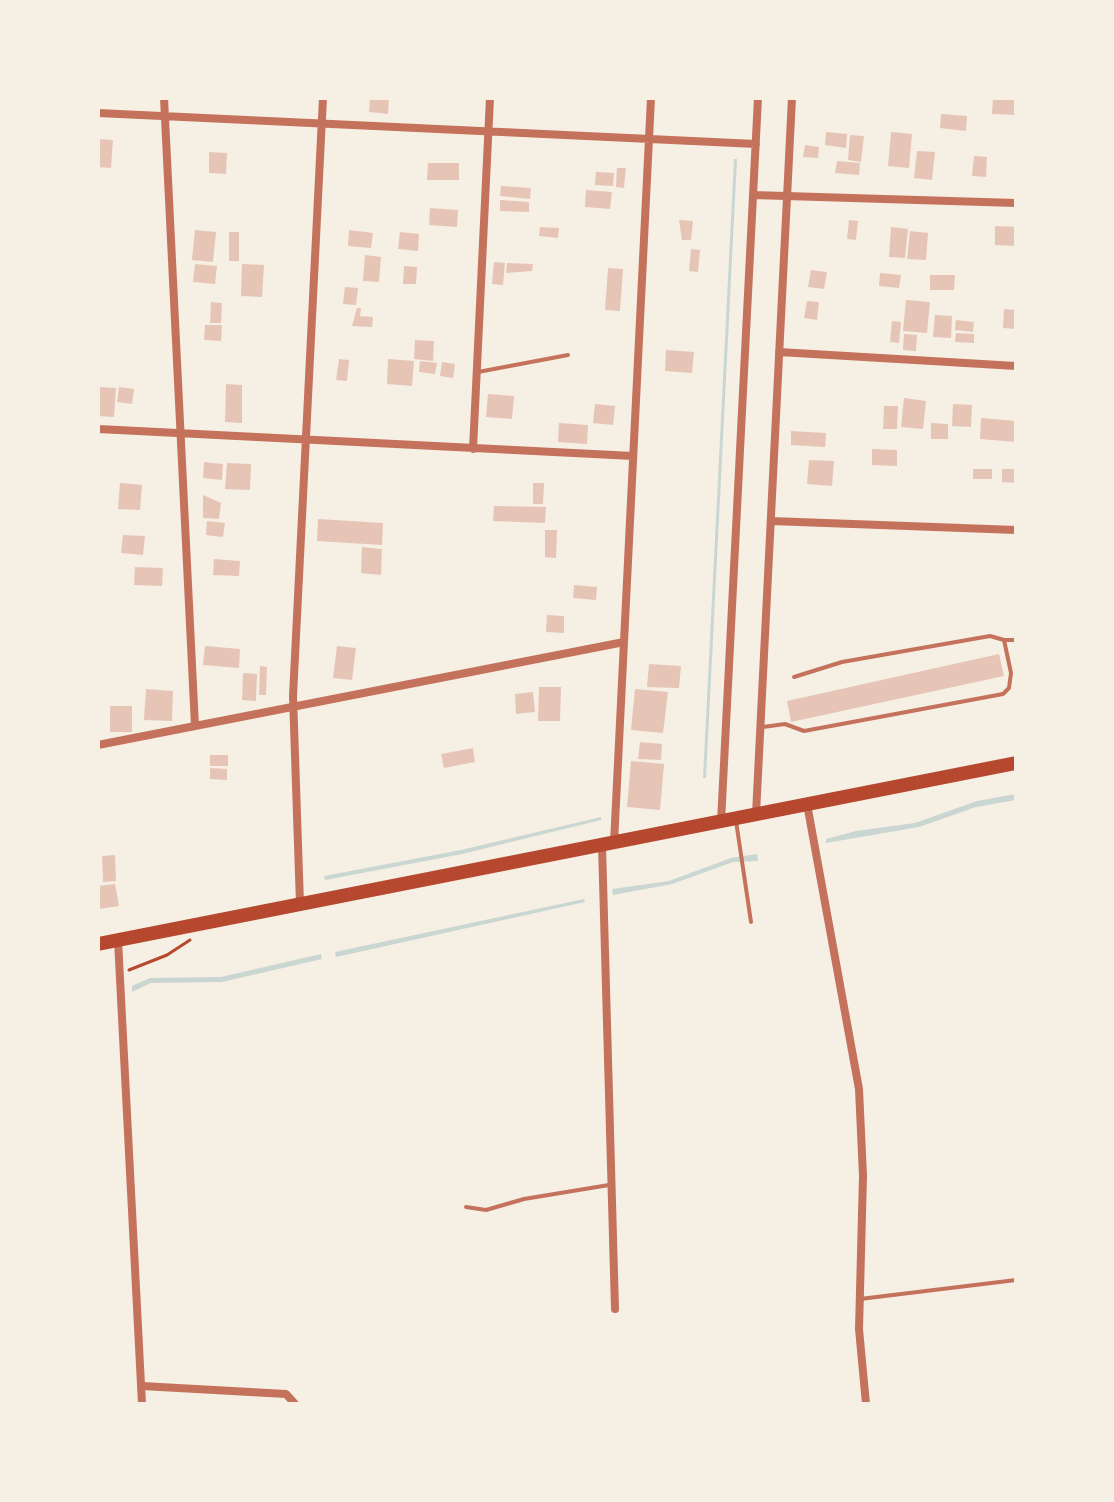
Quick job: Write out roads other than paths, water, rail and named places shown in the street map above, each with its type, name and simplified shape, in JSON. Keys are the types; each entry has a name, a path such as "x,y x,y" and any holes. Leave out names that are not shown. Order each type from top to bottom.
{"main road":[{"path":"98,944 1016,763"}],"street":[{"path":"164,98 195,726"},
{"path":"300,904 293,707 323,98"},
{"path":"473,449 490,98"},
{"path":"615,1309 608,844 624,642 651,98"},
{"path":"728,820 758,98"},
{"path":"756,814 792,98"},
{"path":"98,113 756,144"},
{"path":"753,195 1016,203"},
{"path":"779,352 1016,366"},
{"path":"98,429 633,456"},
{"path":"771,521 1016,530"},
{"path":"98,745 624,642"},
{"path":"807,804 859,1089 863,1176 859,1329 866,1404"},
{"path":"118,940 142,1404"},
{"path":"142,1386 286,1394 295,1404"}],"lane":[{"path":"476,372 568,355"},
{"path":"794,677 871,657 990,636 1016,640"},
{"path":"1004,640 1010,663 1009,688"},
{"path":"760,727 785,724 804,731 1003,694 1009,688 1016,687"},
{"path":"728,820 751,922"},
{"path":"466,1207 486,1210 524,1199 612,1185"},
{"path":"860,1299 1016,1280"}]}
